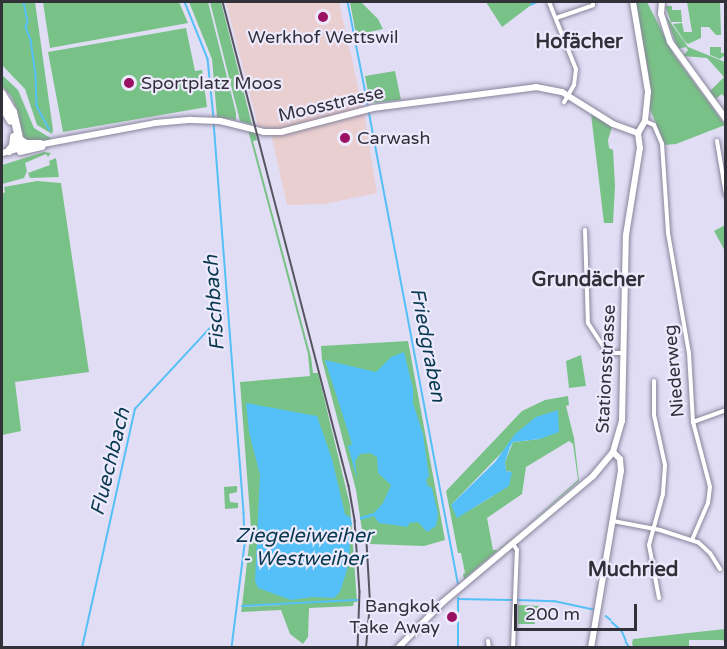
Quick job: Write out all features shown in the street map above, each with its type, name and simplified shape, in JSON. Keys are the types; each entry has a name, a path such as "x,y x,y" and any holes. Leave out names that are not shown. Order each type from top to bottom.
{"highway":[{"path":"2,94 13,112 19,145"},
{"path":"2,106 10,117 19,145"},
{"path":"4,154 19,145 39,144"}],"main road":[{"path":"633,2 647,81 645,121 638,133"},
{"path":"662,2 661,14 670,42 726,119"},
{"name":"Moosstrasse","path":"39,144 155,123 215,121 274,133 364,109 536,87 568,94 607,120 638,133"},
{"name":"Stationsstrasse","path":"398,648 443,602 593,476 613,452 622,421 627,235 640,150 638,133"},
{"name":"Moosstrasse","path":"4,154 19,145 57,142"},
{"path":"591,648 621,467 620,459 613,452"}],"street":[{"path":"549,2 576,69 574,85 564,102"},
{"path":"556,18 593,3"},
{"name":"Niederweg","path":"645,121 654,125 662,144 668,233 689,352 693,422 710,487 708,503 692,540"},
{"path":"717,141 726,195"},
{"path":"585,230 588,323 605,349 612,353 623,353"},
{"path":"654,381 654,415 664,455 665,475 649,545 659,598"},
{"path":"693,422 726,410"},
{"path":"613,521 692,540 708,551 720,569"},
{"path":"513,544 517,550 513,648"},
{"path":"488,641 489,648"}],"shaded area":[{"path":"226,2 339,2 365,118 377,193 324,204 287,205 270,129 258,126"}],"green space":[{"path":"2,2 35,2 52,134 37,125 25,89 2,65"},
{"path":"43,2 179,2 188,23 50,48"},
{"path":"189,2 208,2 236,120 217,117 212,59"},
{"path":"210,2 221,2 252,125 240,121"},
{"path":"350,2 361,2 378,19 383,29 356,35"},
{"path":"486,2 535,2 502,27"},
{"path":"635,2 647,2 674,55 725,125 676,144 665,145 649,107 649,76"},
{"path":"687,2 720,2 721,35 716,35 709,27 701,27 701,38 688,44 685,42 673,24 682,23 684,32 692,32"},
{"path":"665,6 672,6 672,10 681,10 682,22 671,22"},
{"path":"666,16 688,47 725,62 725,98 722,94 714,100 709,92 724,77 707,58 683,56 688,50 686,47 678,49"},
{"name":"Sportplatz Moos","path":"186,28 195,71 202,70 207,107 63,132 48,52"},
{"path":"724,44 725,55 720,59 710,55 710,47 721,47 721,53 724,53"},
{"path":"395,71 401,100 370,103 365,76"},
{"path":"2,75 18,90 34,128 52,139 33,142 24,139 17,109 11,96 2,86"},
{"path":"591,114 612,127 608,140 609,148 613,150 615,186 613,223 604,223"},
{"name":"Ziegeleiweiher - Westweiher","path":"248,130 255,132 257,140 253,141 311,357 313,373 318,373 350,505 357,602 354,602 353,606 309,608 308,637 303,644 290,634 281,610 241,612 242,607 285,605 242,606 251,528 240,382 310,376 308,354"},
{"path":"44,152 51,153 48,157 46,154 25,163 27,171 24,178 2,184 2,165"},
{"path":"56,158 59,177 30,178 28,173 50,165 49,161"},
{"path":"37,181 61,183 89,372 15,382 21,431 2,435 2,194 5,192 4,187"},
{"path":"725,225 725,251 714,231"},
{"path":"408,341 445,540 424,546 370,544 368,532 362,530 356,490 322,360 321,346"},
{"path":"581,355 586,386 569,388 566,361"},
{"path":"568,396 569,405 566,406 574,438 579,481 523,528 578,480 573,444 569,441 526,467 522,494 487,518 493,550 498,550 464,579 461,553 458,553 446,491 522,411 545,400","holes":["536,417 540,439 513,442 505,462 506,471 512,472 493,496 470,510 451,505"]},
{"path":"237,486 237,492 229,494 230,502 238,503 238,508 225,509 224,487"},
{"path":"518,605 540,606 540,612 533,612 535,624 518,624"},
{"path":"725,629 725,643 723,640 689,640 689,647 634,648 632,644 633,639"}],"water":[{"path":"404,352 413,389 413,403 423,434 429,476 426,480 428,486 432,488 438,514 436,526 427,532 418,522 409,523 408,527 379,523 374,516 360,520 360,517 374,513 383,503 391,485 378,473 377,457 370,453 360,454 355,461 357,479 348,446 352,444 325,360 376,372 391,357"},
{"name":"Ziegeleiweiher - Westweiher","path":"246,403 317,416 332,459 345,514 351,518 352,525 348,528 350,549 347,570 340,592 334,598 312,597 291,600 258,588 255,581 260,475 249,432"},
{"path":"558,410 559,432 540,439 513,442 505,462 506,471 512,472 509,486 457,518 451,505 495,462 515,434 536,417"}],"waterway":[{"path":"24,2 28,22 26,27 31,40 36,76 37,106 50,130"},
{"name":"Fischbach","path":"185,2 208,59 214,118"},
{"name":"Friedgraben","path":"348,2 368,104"},
{"path":"531,5 537,2"},
{"name":"Friedgraben","path":"369,111 458,584"},
{"name":"Fischbach","path":"214,122 244,513 245,545 232,648"},
{"name":"Fluechbach","path":"82,648 135,409 223,314"},
{"name":"Friedgraben","path":"458,598 458,648"},
{"path":"458,599 512,600"},
{"name":"Fischbach","path":"242,606 354,600"},
{"path":"517,600 554,601 593,609"},
{"path":"606,616 611,620"},
{"path":"612,622 622,631 626,640"},
{"path":"626,642 630,648"}],"railway":[{"path":"223,2 349,486 355,521 360,592 358,648"},
{"path":"366,534 370,603 366,648"}],"place":[{"name":"Werkhof Wettswil","path":"323,17"},
{"name":"Sportplatz Moos","path":"129,83"},
{"name":"Carwash","path":"345,138"},
{"name":"Bangkok Take Away","path":"452,617"}],"district":[{"name":"Hofächer","path":"579,42"},
{"name":"Grundächer","path":"588,280"},
{"name":"Muchried","path":"633,570"}]}
